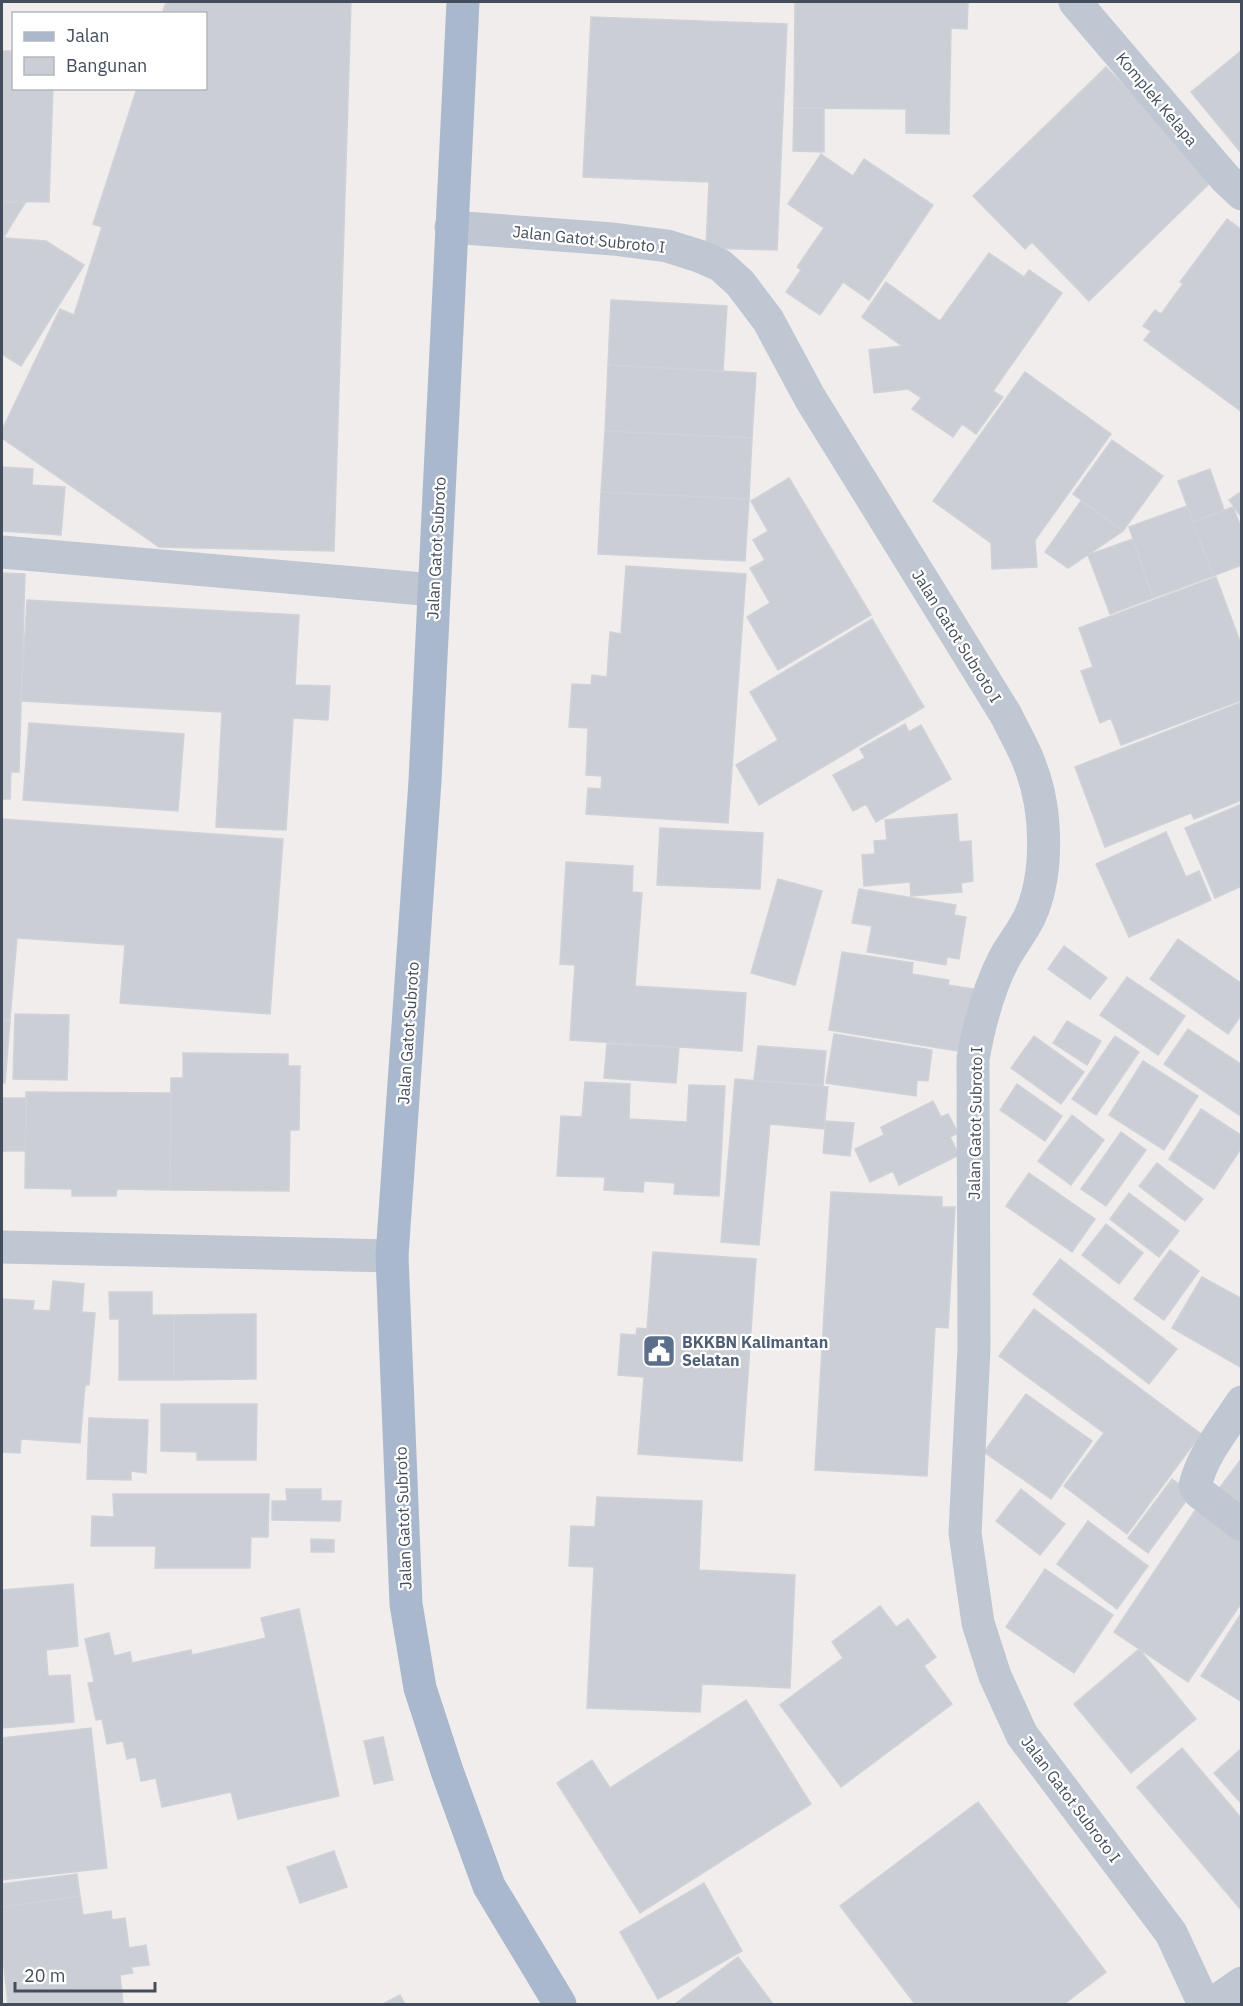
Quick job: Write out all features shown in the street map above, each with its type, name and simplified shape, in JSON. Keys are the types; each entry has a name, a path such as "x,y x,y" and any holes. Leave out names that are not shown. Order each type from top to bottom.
{"main road":[{"name":"Jalan Gatot Subroto","path":"462,15 425,781 392,1257 406,1604 420,1688 447,1771 489,1886 560,2004"}],"street":[{"name":"Komplek Kelapa","path":"1074,2 1226,179 1242,194"},
{"name":"Jalan Gatot Subroto I","path":"451,227 614,239 667,246 699,256 720,266 740,283 768,320 810,398 1006,715 1032,769 1042,814 1043,872 1030,915 1004,960 991,992 979,1025 973,1059 974,1348 965,1533 978,1623 995,1676 1022,1735 1171,1933 1204,2004"},
{"path":"2,552 434,590"},
{"path":"2,1247 392,1257"},
{"path":"1242,1402 1205,1458 1197,1474 1195,1486 1200,1493 1242,1525"},
{"path":"1212,2004 1242,1983"}],"building":[{"path":"166,2 351,2 334,551 159,547 2,438 2,430 60,309 74,315 102,227 93,224 136,90 207,90 207,12 163,12"},
{"path":"795,2 968,2 967,29 951,28 949,134 906,133 906,109 794,108"},
{"path":"591,17 787,24 777,250 706,248 709,182 583,177"},
{"path":"1242,50 1242,154 1191,92"},
{"path":"2,51 12,51 12,90 53,90 49,202 2,201"},
{"path":"1106,67 1214,179 1089,301 1032,242 1025,249 973,196"},
{"path":"794,108 824,108 824,152 793,151"},
{"path":"821,154 853,176 864,159 933,205 869,300 843,282 820,315 786,292 801,270 797,267 824,228 788,204"},
{"path":"2,202 25,203 2,240"},
{"path":"1227,219 1242,230 1242,412 1144,340 1151,331 1143,326 1155,310 1161,314 1183,284 1180,282"},
{"path":"5,238 46,241 84,265 21,366 2,354 2,244"},
{"path":"989,253 1024,277 1029,270 1062,293 993,391 1003,397 976,434 962,424 953,437 912,409 921,398 908,389 874,393 869,350 902,346 862,317 886,282 940,321"},
{"path":"611,300 727,306 723,371 608,365"},
{"path":"608,365 756,373 752,438 605,431"},
{"path":"1025,372 1111,434 1035,540 1037,567 992,569 991,543 933,501"},
{"path":"605,431 752,438 749,499 601,492"},
{"path":"1112,440 1163,476 1123,531 1073,494"},
{"path":"2,467 33,469 32,485 65,487 61,535 2,531"},
{"path":"1210,469 1224,510 1193,522 1178,481"},
{"path":"789,478 871,615 778,670 747,617 770,603 750,568 765,560 753,540 768,531 751,501"},
{"path":"1242,491 1242,518 1229,500"},
{"path":"601,492 749,499 745,561 598,554"},
{"path":"1081,501 1123,531 1068,568 1045,552"},
{"path":"1187,506 1213,576 1153,598 1129,527"},
{"path":"1233,507 1242,530 1242,565 1213,576 1193,522"},
{"path":"1133,539 1153,598 1110,614 1088,555"},
{"path":"626,566 746,574 728,823 586,814 588,788 601,789 602,776 586,775 588,728 569,727 572,684 591,685 592,675 607,677 610,632 621,634"},
{"path":"2,573 25,574 19,772 11,772 10,799 2,799"},
{"path":"1216,577 1242,647 1242,700 1121,745 1111,718 1100,723 1081,671 1093,667 1079,628"},
{"path":"27,600 299,615 295,685 330,686 328,720 293,718 286,830 216,827 222,712 21,701"},
{"path":"872,619 924,707 759,805 736,765 778,740 750,692"},
{"path":"1242,702 1242,800 1194,819 1191,813 1105,847 1075,767"},
{"path":"29,723 184,734 178,811 23,800"},
{"path":"905,724 909,732 921,725 951,779 876,822 866,804 853,811 833,775 865,758 860,749"},
{"path":"1242,804 1242,886 1215,898 1185,828"},
{"path":"957,814 959,842 971,841 973,881 961,883 962,892 911,896 910,882 864,886 862,855 875,854 874,841 887,840 885,820"},
{"path":"2,819 283,839 270,1014 120,1003 125,945 17,938 10,1019 2,1019"},
{"path":"660,828 763,833 760,889 657,885"},
{"path":"1166,832 1186,877 1199,871 1211,900 1129,937 1096,864"},
{"path":"566,862 633,866 632,892 642,893 635,986 746,993 742,1051 570,1040 575,965 560,964"},
{"path":"778,879 822,891 795,985 751,973"},
{"path":"859,889 956,905 954,915 966,917 959,959 947,957 946,965 867,952 872,926 852,923"},
{"path":"1178,939 1242,984 1242,1014 1228,1034 1150,979"},
{"path":"1064,946 1107,978 1090,999 1048,969"},
{"path":"842,952 913,963 912,974 949,980 948,985 974,989 963,1052 829,1030"},
{"path":"1127,977 1185,1016 1158,1055 1100,1015"},
{"path":"15,1014 69,1015 67,1080 13,1079"},
{"path":"2,1020 10,1021 5,1083 2,1083"},
{"path":"1067,1021 1101,1041 1087,1065 1053,1043"},
{"path":"1188,1029 1242,1065 1242,1117 1164,1064"},
{"path":"834,1034 932,1050 928,1081 917,1080 916,1096 826,1083"},
{"path":"1034,1036 1084,1072 1061,1104 1011,1068"},
{"path":"1115,1036 1139,1052 1096,1115 1072,1099"},
{"path":"607,1044 679,1048 676,1083 604,1078"},
{"path":"758,1046 826,1051 823,1085 754,1080"},
{"path":"183,1053 288,1054 288,1066 300,1066 299,1130 290,1130 289,1191 170,1190 171,1078 183,1078"},
{"path":"1143,1061 1198,1096 1164,1150 1109,1115"},
{"path":"735,1079 828,1087 824,1129 770,1124 759,1245 721,1242"},
{"path":"585,1082 630,1084 629,1119 687,1122 689,1085 725,1086 719,1196 674,1194 675,1183 644,1181 643,1192 604,1190 605,1177 557,1176 561,1116 582,1117"},
{"path":"1017,1084 1062,1116 1045,1141 1000,1110"},
{"path":"26,1092 171,1093 170,1190 117,1189 116,1196 72,1196 72,1189 25,1188"},
{"path":"2,1098 27,1098 25,1151 2,1151"},
{"path":"933,1101 941,1117 948,1114 958,1133 950,1137 959,1155 899,1185 893,1171 870,1182 855,1149 884,1135 881,1127"},
{"path":"1201,1109 1242,1136 1242,1147 1214,1189 1169,1159"},
{"path":"1072,1115 1104,1140 1071,1185 1038,1161"},
{"path":"826,1121 854,1123 850,1156 823,1153"},
{"path":"1121,1132 1146,1150 1106,1206 1081,1189"},
{"path":"1157,1163 1203,1199 1185,1221 1139,1186"},
{"path":"1029,1173 1095,1219 1072,1252 1006,1206"},
{"path":"831,1192 942,1197 942,1207 955,1207 948,1328 935,1327 927,1476 815,1470"},
{"path":"1129,1193 1179,1231 1159,1257 1110,1219"},
{"path":"1106,1224 1143,1253 1119,1284 1082,1255"},
{"path":"1170,1250 1199,1271 1164,1320 1134,1299"},
{"path":"653,1252 756,1259 742,1461 638,1454 644,1377 618,1375 621,1334 636,1335 637,1328 647,1329"},
{"path":"1060,1259 1177,1349 1149,1384 1033,1294"},
{"path":"1202,1277 1242,1299 1242,1368 1172,1328"},
{"path":"53,1281 84,1284 82,1312 95,1313 89,1385 85,1385 80,1443 21,1439 20,1453 2,1452 2,1299 34,1301 33,1310 50,1311"},
{"path":"109,1292 152,1292 152,1315 174,1315 174,1380 119,1380 119,1319 110,1319"},
{"path":"1034,1309 1201,1434 1127,1534 1064,1486 1104,1433 999,1356"},
{"path":"256,1314 256,1379 174,1380 174,1315"},
{"path":"1026,1394 1092,1441 1051,1499 984,1452"},
{"path":"161,1404 257,1404 256,1460 197,1460 197,1452 161,1451"},
{"path":"89,1418 148,1420 146,1473 131,1471 131,1480 87,1479"},
{"path":"1242,1458 1242,1516 1214,1495"},
{"path":"1172,1479 1192,1493 1148,1553 1128,1538"},
{"path":"286,1489 321,1489 321,1501 341,1501 340,1521 272,1520 272,1501 287,1501"},
{"path":"1021,1489 1065,1524 1040,1555 996,1521"},
{"path":"113,1494 269,1494 268,1537 251,1537 250,1568 155,1568 156,1546 91,1546 92,1516 114,1517"},
{"path":"597,1497 702,1501 699,1570 795,1575 790,1688 702,1684 700,1712 587,1708 594,1567 569,1566 571,1526 595,1527"},
{"path":"1198,1506 1242,1535 1242,1602 1188,1682 1114,1632"},
{"path":"1088,1521 1148,1566 1117,1609 1057,1564"},
{"path":"311,1539 334,1540 334,1552 311,1552"},
{"path":"1045,1569 1113,1615 1074,1673 1006,1627"},
{"path":"73,1584 78,1646 46,1650 48,1676 70,1675 74,1722 2,1728 2,1590"},
{"path":"880,1606 896,1627 908,1619 936,1657 924,1666 952,1704 841,1787 780,1705 843,1658 832,1642"},
{"path":"299,1609 339,1796 238,1819 231,1792 162,1807 156,1778 141,1781 136,1757 127,1759 123,1741 107,1744 102,1719 96,1720 88,1683 94,1682 85,1639 109,1633 114,1656 130,1652 132,1663 191,1650 192,1655 266,1638 261,1618"},
{"path":"1242,1612 1242,1702 1201,1676"},
{"path":"1139,1649 1196,1719 1131,1773 1074,1704"},
{"path":"746,1700 811,1804 640,1913 557,1783 592,1760 610,1788"},
{"path":"91,1728 107,1868 2,1880 2,1738"},
{"path":"383,1737 393,1780 374,1784 364,1741"},
{"path":"1182,1748 1242,1819 1242,1911 1137,1787"},
{"path":"1242,1748 1242,1804 1214,1773"},
{"path":"978,1802 1106,1972 1064,2004 915,2004 840,1906"},
{"path":"334,1851 347,1887 300,1903 287,1867"},
{"path":"77,1874 80,1896 2,1907 2,1884"},
{"path":"704,1883 742,1951 658,1999 620,1932"},
{"path":"80,1896 83,1915 111,1911 112,1920 125,1918 129,1948 146,1945 149,1965 131,1967 133,1973 120,1975 123,2004 8,2004 2,1950 2,1907"},
{"path":"738,1957 773,2004 675,2004"},
{"path":"400,1995 405,2004 383,2004"}],"place":[{"name":"BKKBN Kalimantan Selatan","path":"659,1351"}]}
